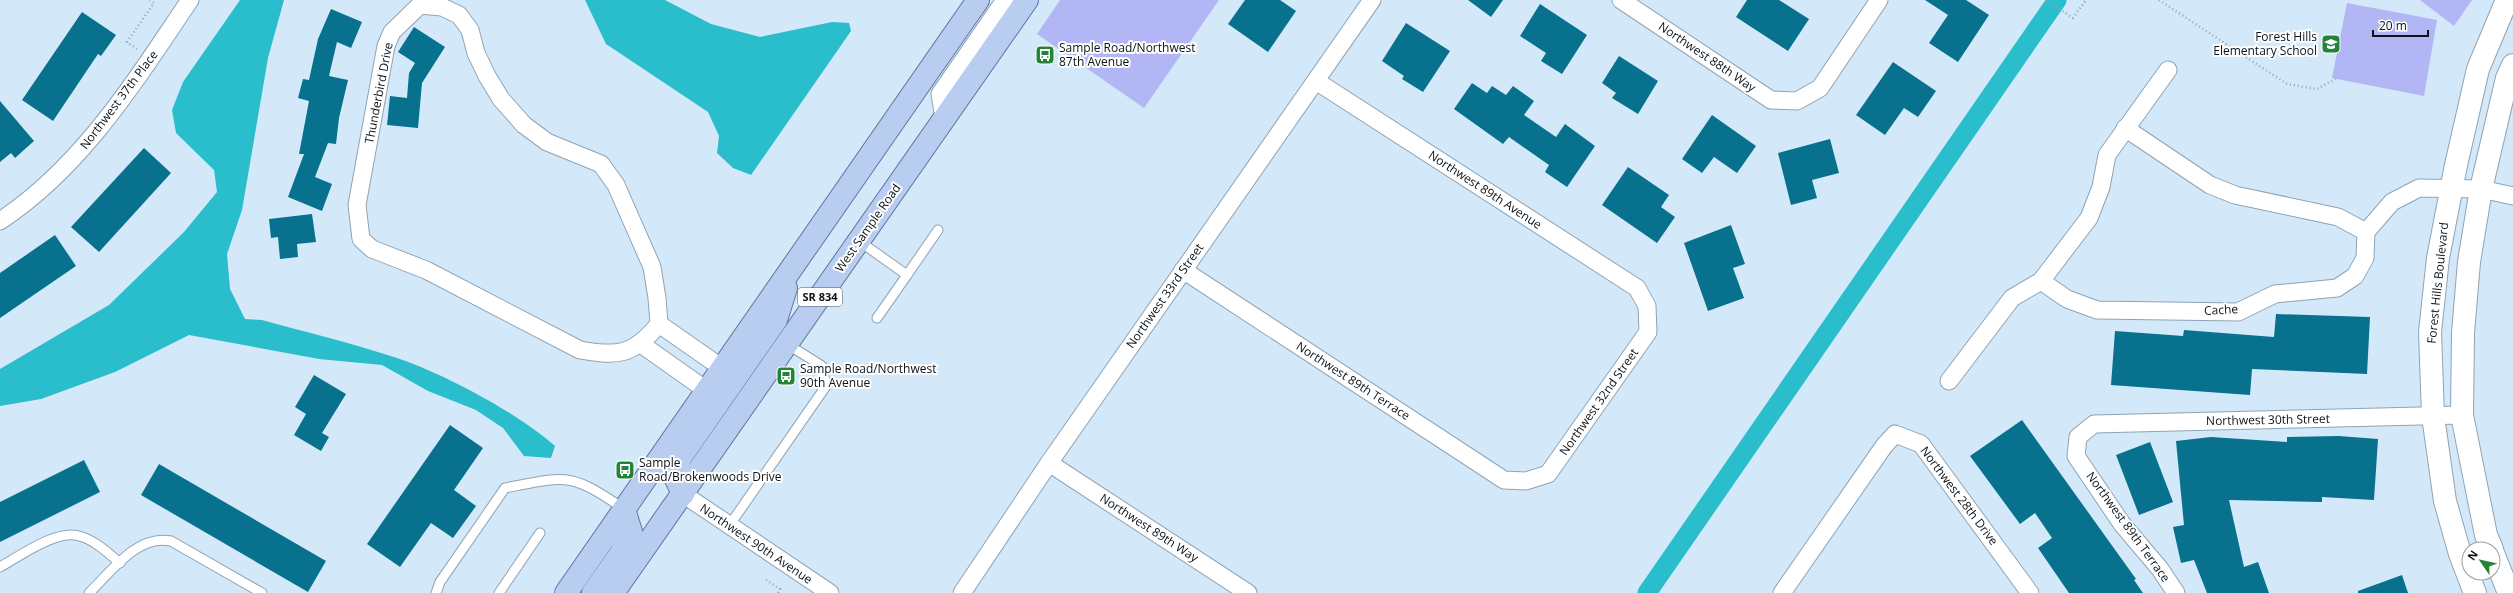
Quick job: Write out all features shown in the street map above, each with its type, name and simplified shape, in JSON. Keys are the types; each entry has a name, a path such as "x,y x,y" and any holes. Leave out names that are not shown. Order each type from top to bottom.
{"main road":[{"name":"SR 834","path":"566,593 978,0"},
{"name":"West Sample Road","path":"613,593 1026,0"},
{"path":"683,494 676,477 680,458 776,320 792,268"},
{"path":"593,593 621,553 631,532 624,509"}],"street":[{"name":"Northwest 37th Place","path":"0,221 27,204 60,174 89,143 151,58 190,0"},
{"path":"944,118 940,94 1005,0"},
{"name":"Northwest 33rd Street","path":"962,593 1049,463 1372,0"},
{"name":"Northwest 88th Way","path":"1621,0 1771,100 1797,101 1820,88 1879,0"},
{"name":"Forest Hills Boulevard","path":"2475,593 2460,554 2445,501 2433,416 2430,332 2438,258 2450,189 2478,69 2507,0"},
{"name":"Thunderbird Drive","path":"420,5 442,7 459,15 470,30 476,53 486,76 501,99 524,125 548,142 601,164 616,185 652,267 659,324 641,344 624,353 605,354 580,350 426,270 372,248 361,239 357,205 386,46 392,32 420,5"},
{"path":"2488,541 2486,536 2462,416 2463,333 2469,262 2481,189 2507,78 2513,65"},
{"path":"1949,381 2012,298 2041,282 2089,218 2101,187 2107,155 2168,70"},
{"name":"Northwest 89th Avenue","path":"1316,81 1637,288 1648,306"},
{"path":"2125,128 2210,185 2235,195 2338,216 2366,232 2392,202 2419,188 2481,189 2513,196"},
{"name":"Cache","path":"2041,282 2067,299 2097,310 2238,312 2275,294 2337,288 2354,276 2365,258 2366,232"},
{"name":"Northwest 89th Terrace","path":"1183,270 1504,480 1526,481"},
{"name":"Northwest 32nd Street","path":"1526,481 1548,474 1648,332 1648,306"},
{"path":"659,324 722,368"},
{"path":"641,344 706,390"},
{"name":"Northwest 30th Street","path":"2078,437 2094,424 2462,416"},
{"name":"Northwest 28th Drive","path":"1782,593 1884,446 1895,434 1922,444 2030,593"},
{"name":"Northwest 89th Terrace","path":"2078,437 2076,456 2122,524 2160,569 2176,593"},
{"name":"Northwest 89th Way","path":"1049,463 1248,593"},
{"name":"Northwest 90th Avenue","path":"683,494 830,593"},
{"path":"2501,573 2509,593"}],"lane":[{"path":"877,318 938,230"},
{"path":"859,241 907,275"},
{"path":"729,526 826,386 822,366 787,344"},
{"path":"436,593 440,582 505,488 558,478 572,479 590,486 624,509"},
{"path":"499,593 540,533"},
{"path":"0,567 47,541 69,534 79,536 98,546 120,563"},
{"path":"89,593 136,548 160,539 171,541 262,593"}],"path":[{"path":"150,0 154,3 127,42 151,58"},
{"path":"2046,0 2073,18 2086,0"},
{"path":"2160,0 2287,84 2317,88 2336,78"},
{"path":"766,580 780,589 778,593"}],"shaded area":[{"path":"240,0 284,0 268,58 242,210 227,254 230,289 245,319 262,320 345,342 394,357 434,373 500,407 539,433 555,446 551,458 524,456 503,428 476,410 428,391 382,365 319,359 189,335 115,372 41,399 0,406 0,369 109,305 184,232 217,192 214,170 176,133 172,110 183,82"},
{"path":"585,0 665,0 711,24 760,37 832,22 849,23 851,31 751,175 733,168 717,153 719,136 708,112 606,44"},
{"path":"1060,0 1219,0 1144,108 1037,34"},
{"path":"2420,0 2472,0 2454,26"},
{"path":"2347,3 2437,20 2424,96 2332,78"}],"building":[{"path":"1245,0 1280,0 1296,11 1268,52 1228,24"},
{"path":"1468,0 1503,0 1491,17"},
{"path":"1747,0 1779,0 1809,19 1788,51 1736,17"},
{"path":"1925,0 1966,0 1989,15 1958,62 1929,43 1948,15"},
{"path":"1540,4 1587,35 1562,74 1541,61 1546,53 1520,36"},
{"path":"331,9 362,22 351,48 337,42 329,76 348,80 339,118 336,144 328,143 315,177 332,184 322,211 288,197 304,154 299,154 309,101 298,98 303,79 309,80 318,39"},
{"path":"82,12 116,35 101,56 98,54 53,121 22,100"},
{"path":"1406,23 1450,51 1423,92 1402,79 1404,76 1382,61"},
{"path":"414,27 445,47 422,83 418,128 387,125 390,96 407,98 409,73 415,63 398,52"},
{"path":"1619,56 1658,81 1638,114 1612,98 1616,93 1602,83"},
{"path":"1893,62 1936,91 1918,117 1904,108 1885,135 1856,115"},
{"path":"1472,83 1487,93 1492,86 1506,95 1513,86 1534,101 1524,115 1556,137 1565,124 1595,146 1567,187 1545,172 1549,165 1509,137 1503,144 1454,109"},
{"path":"0,101 34,141 15,158 11,153 0,162"},
{"path":"1712,115 1756,146 1737,173 1714,157 1702,173 1682,159"},
{"path":"1830,139 1839,173 1812,180 1817,198 1791,205 1778,153"},
{"path":"144,148 171,173 99,252 71,227"},
{"path":"1628,167 1669,195 1661,207 1675,217 1657,243 1602,205"},
{"path":"312,214 316,242 297,244 298,257 280,259 278,237 271,238 269,219"},
{"path":"1731,225 1745,264 1733,268 1744,298 1708,311 1684,243"},
{"path":"55,235 76,266 0,318 0,273"},
{"path":"2276,314 2370,317 2367,374 2252,369 2250,395 2111,385 2115,331 2183,336 2184,330 2274,337"},
{"path":"314,375 346,394 322,433 329,437 321,451 294,435 306,414 295,407"},
{"path":"2022,420 2136,579 2134,580 2143,593 2069,593 2038,548 2052,538 2035,513 2020,524 1970,456"},
{"path":"450,425 483,448 454,490 476,506 453,538 431,523 400,567 367,544"},
{"path":"2339,436 2378,439 2374,500 2322,497 2322,502 2229,500 2244,567 2258,562 2269,593 2207,593 2194,560 2181,563 2173,527 2184,525 2176,441 2211,437 2287,442 2287,437"},
{"path":"2150,442 2173,502 2139,515 2116,455"},
{"path":"84,460 100,492 0,542 0,502"},
{"path":"159,464 326,561 308,592 141,495"},
{"path":"2402,575 2408,593 2358,593 2358,591"}],"waterway":[{"path":"1647,593 2057,0"}],"place":[{"name":"Forest Hills Elementary School","path":"2331,44"},
{"name":"Sample Road/Northwest 87th Avenue","path":"1045,55"},
{"name":"Sample Road/Northwest 90th Avenue","path":"786,376"},
{"name":"Sample Road/Brokenwoods Drive","path":"625,470"}]}
